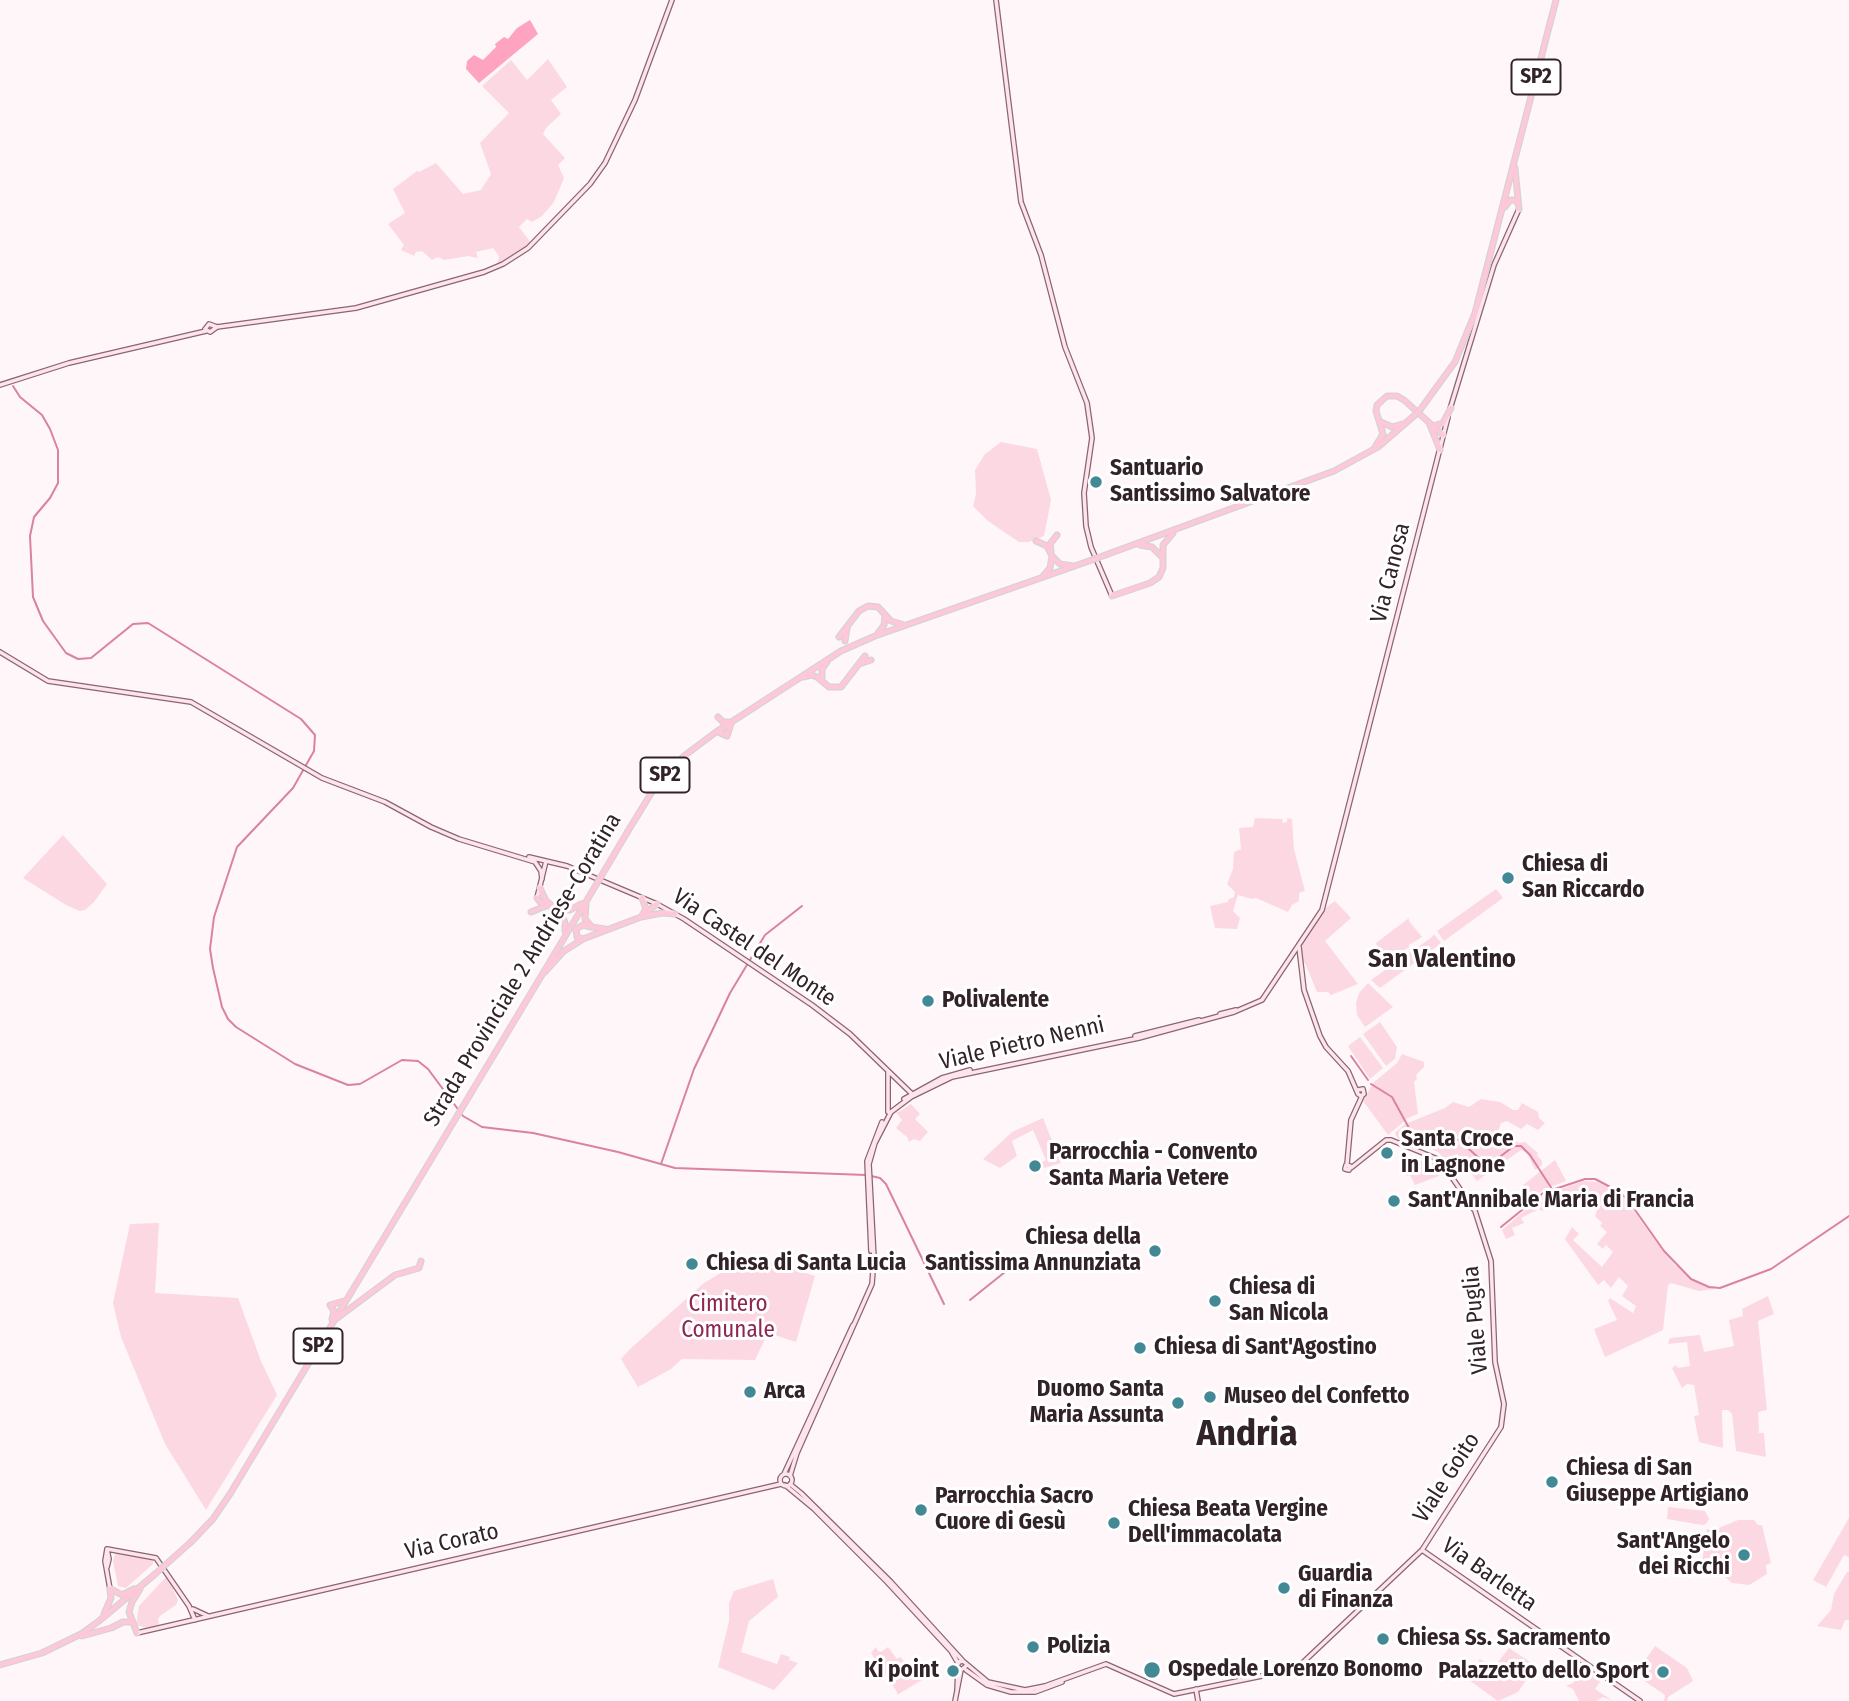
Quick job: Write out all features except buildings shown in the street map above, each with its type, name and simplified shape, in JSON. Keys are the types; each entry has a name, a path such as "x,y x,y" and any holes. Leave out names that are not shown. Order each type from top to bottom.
{"main road":[{"path":"0,385 69,363 205,330 209,324 214,328 347,310 484,272 520,254 542,235 590,184 605,163 635,100 672,0"},
{"path":"996,0 1021,202 1041,255 1065,347 1085,398 1092,438 1084,493 1086,526 1091,547 1112,596 1158,578 1163,571 1164,541 1178,530"},
{"name":"Strada Provinciale 2 Andriese-Coratina","path":"0,1665 42,1653 93,1626 191,1542 213,1519 652,791 671,768 692,749 799,678 875,636 1178,530 1325,475 1370,452 1416,415 1452,367 1475,313 1556,0"},
{"path":"1516,153 1514,176 1518,209"},
{"path":"1498,224 1508,201 1515,200 1518,209"},
{"name":"Via Canosa","path":"1262,1000 1322,910 1443,435 1491,274 1518,209"},
{"path":"1370,452 1383,434 1376,411 1377,405 1387,396 1393,395 1404,400 1443,435"},
{"path":"1432,427 1443,423 1451,408"},
{"path":"1381,422 1392,427 1409,421"},
{"path":"1432,427 1440,450"},
{"path":"1049,545 1057,535"},
{"path":"1036,541 1049,545"},
{"path":"1039,578 1050,568 1049,545"},
{"path":"1133,546 1152,547 1163,560"},
{"path":"1051,554 1060,564 1074,566"},
{"path":"845,641 843,632 848,624 859,611 868,606 878,607 895,624 905,625"},
{"path":"875,636 884,625 885,615"},
{"path":"834,634 843,632"},
{"path":"0,652 48,681 191,702 333,783 385,802 430,827 459,839 535,862 542,874"},
{"path":"859,652 861,662"},
{"path":"822,680 822,669 830,659"},
{"path":"799,678 812,675 829,687 841,687 861,662 871,660"},
{"path":"718,717 723,722 733,721 727,736 717,732 718,717"},
{"name":"Via Castel del Monte","path":"513,854 563,865 675,914 813,1005 850,1034 913,1094"},
{"path":"546,861 537,898 569,910 587,899"},
{"path":"542,874 551,866 563,865"},
{"path":"540,888 565,922 565,930 559,944"},
{"path":"642,898 646,906 642,916"},
{"path":"587,899 585,919 592,927"},
{"path":"642,916 657,904"},
{"path":"653,914 657,904"},
{"path":"531,912 551,905"},
{"path":"535,985 559,956 583,939 642,916 675,914"},
{"path":"583,939 577,937 576,929 583,925 607,929"},
{"name":"Viale Puglia","path":"1298,945 1304,990 1321,1037 1326,1047 1348,1071 1360,1094 1351,1119 1349,1166 1390,1139 1440,1160 1476,1214 1491,1261 1495,1354 1504,1404 1502,1425"},
{"name":"Viale Pietro Nenni","path":"913,1094 942,1078 960,1073 1143,1035 1242,1009 1262,1000"},
{"path":"784,1481 790,1476 791,1467 872,1284 874,1258 869,1153 888,1112 888,1072"},
{"path":"888,1112 913,1094"},
{"path":"868,1175 872,1153 886,1117 913,1094"},
{"path":"331,1325 395,1275 417,1269 421,1261"},
{"path":"413,1264 417,1269"},
{"path":"352,1288 352,1298 361,1299"},
{"path":"331,1325 334,1311 330,1305 345,1300"},
{"name":"Via Corato","path":"137,1633 774,1485 784,1481 819,1403"},
{"name":"Viale Goito","path":"962,1667 995,1686 1017,1690 1040,1688 1106,1664 1170,1693 1300,1666 1422,1550 1502,1425"},
{"path":"784,1481 790,1476"},
{"path":"784,1481 802,1493 890,1583 962,1667 955,1701"},
{"path":"107,1549 156,1558 189,1606 195,1620"},
{"path":"107,1549 107,1568"},
{"path":"93,1626 108,1607 111,1598 104,1555 107,1549"},
{"name":"Via Barletta","path":"1422,1550 1640,1701"},
{"path":"109,1559 123,1551"},
{"path":"137,1633 129,1612 132,1602 152,1576"},
{"path":"110,1589 122,1595 144,1583"},
{"path":"189,1606 196,1612 210,1616"},
{"path":"195,1620 196,1612"},
{"path":"68,1641 123,1622 132,1622"},
{"path":"1196,1689 1198,1701"}],"green space":[{"path":"548,59 567,87 551,100 561,114 543,134 565,158 558,165 564,178 554,202 542,216 532,222 527,219 519,227 531,243 497,265 499,256 493,248 476,252 478,258 468,256 444,260 438,257 432,260 422,251 416,252 414,256 401,250 404,245 388,224 405,213 393,189 417,171 436,163 463,194 481,190 491,174 480,143 509,113 482,86 511,60 527,80"},
{"path":"1001,442 1037,449 1051,500 1044,536 1029,542 1019,542 988,521 973,506 976,494 975,470 985,454"},
{"path":"1255,818 1282,819 1283,823 1287,822 1287,818 1292,819 1294,849 1305,891 1299,893 1299,901 1292,905 1288,912 1256,898 1238,895 1233,911 1240,918 1237,929 1215,928 1210,906 1228,902 1234,897 1235,892 1227,884 1233,869 1234,852 1241,849 1239,828 1253,827"},
{"path":"63,835 107,884 85,910 80,911 66,905 23,878"},
{"path":"1496,889 1503,898 1444,941 1437,931"},
{"path":"1335,901 1351,918 1325,941 1358,984 1331,995 1328,992 1317,992 1303,963 1300,945 1324,909"},
{"path":"1409,918 1422,937 1384,966 1376,943"},
{"path":"1434,934 1441,943 1439,945 1380,988 1371,980 1432,937"},
{"path":"1368,983 1393,1007 1365,1027 1357,1015 1356,1003 1359,993"},
{"path":"1380,1022 1397,1047 1395,1059 1386,1066 1363,1034"},
{"path":"1360,1037 1383,1068 1370,1079 1348,1046"},
{"path":"1402,1054 1424,1062 1424,1067 1416,1075 1414,1082 1418,1114 1408,1118 1388,1135 1363,1101 1373,1083 1397,1063"},
{"path":"1481,1099 1500,1102 1513,1110 1518,1110 1522,1103 1538,1112 1539,1118 1545,1123 1538,1130 1527,1124 1521,1129 1507,1121 1501,1123 1498,1132 1519,1143 1525,1142 1538,1153 1542,1165 1535,1170 1527,1153 1521,1150 1477,1181 1460,1159 1454,1156 1446,1161 1438,1152 1408,1138 1399,1139 1396,1136 1395,1133 1405,1124 1445,1108 1453,1102 1469,1107"},
{"path":"911,1104 920,1114 915,1119 928,1132 920,1141 914,1139 909,1142 896,1128 902,1120 896,1112"},
{"path":"1043,1118 1061,1163 1044,1168 1042,1162 1046,1160 1033,1130 1012,1141 1017,1156 1000,1168 983,1159 1012,1132"},
{"path":"1412,1158 1436,1164 1438,1161 1441,1166 1438,1170 1439,1176 1415,1185 1400,1162 1402,1159"},
{"path":"1555,1160 1566,1181 1531,1198 1523,1185"},
{"path":"1584,1181 1597,1182 1614,1190 1626,1200 1675,1265 1695,1281 1715,1289 1699,1291 1671,1283 1668,1285 1663,1330 1605,1357 1594,1329 1617,1320 1608,1301 1610,1298 1633,1313 1636,1306 1622,1296 1628,1286 1619,1277 1611,1288 1604,1280 1598,1285 1565,1239 1572,1227 1579,1234 1573,1240 1602,1267 1613,1252 1606,1245 1603,1249 1597,1244 1607,1232 1595,1216 1598,1207 1580,1199 1565,1202 1562,1193 1554,1195 1558,1205 1541,1211 1537,1204 1535,1205 1537,1210 1521,1218 1524,1223 1512,1228 1515,1235 1506,1239 1502,1230 1541,1196"},
{"path":"159,1223 155,1293 238,1298 261,1361 277,1395 206,1510 165,1444 121,1337 113,1303 130,1224"},
{"name":"Cimitero Comunale","path":"758,1258 815,1276 796,1342 768,1333 755,1360 682,1359 671,1369 638,1387 621,1359 630,1349 704,1283 744,1259"},
{"path":"1768,1296 1774,1314 1758,1321 1767,1410 1758,1412 1759,1433 1764,1433 1766,1457 1736,1451 1732,1414 1728,1410 1722,1410 1723,1448 1699,1442 1694,1416 1699,1415 1694,1385 1687,1384 1682,1388 1672,1368 1676,1365 1678,1368 1690,1366 1687,1342 1668,1344 1670,1338 1700,1335 1704,1352 1734,1346 1729,1320 1743,1316 1742,1309"},
{"path":"1668,1507 1705,1511 1709,1519 1702,1525 1667,1519"},
{"path":"1849,1518 1849,1557 1844,1555 1826,1587 1813,1580"},
{"name":"Sant'Angelo dei Ricchi","path":"1738,1520 1754,1520 1758,1525 1762,1525 1771,1563 1766,1565 1767,1574 1749,1585 1732,1583 1724,1576 1721,1565 1702,1562 1707,1529 1714,1530"},
{"path":"115,1554 153,1558 153,1564 126,1588 118,1586 113,1561"},
{"path":"1847,1572 1849,1620 1845,1620 1841,1630 1817,1626 1831,1610 1834,1594"},
{"path":"167,1576 178,1600 176,1605 161,1615 158,1619 159,1626 146,1628 136,1625 139,1606"},
{"path":"773,1579 778,1597 749,1621 741,1652 777,1664 781,1654 798,1663 774,1690 718,1667 729,1621 729,1603 734,1591"},
{"name":"Palazzetto dello Sport","path":"1655,1646 1687,1668 1693,1681 1668,1697 1667,1701 1664,1701 1665,1695 1637,1676 1633,1677"},
{"path":"876,1647 881,1652 888,1647 897,1659 900,1657 922,1680 897,1695 871,1653"},
{"path":"1509,1648 1536,1666 1518,1692 1498,1701 1466,1678 1480,1659 1490,1666 1498,1662"},
{"path":"1590,1670 1602,1679 1595,1689 1613,1701 1603,1697 1596,1701 1579,1701 1573,1689 1566,1686 1573,1683 1582,1671"}],"shaded area":[{"path":"530,20 538,34 479,83 466,69 467,61 474,55 483,60 496,47 495,44 504,37 508,39 517,28"}],"waterway":[{"path":"13,386 20,397 42,415 58,450 58,483 50,498 34,517 30,536 33,597 43,621 66,653 78,659 91,658 133,624 148,623 301,719 315,735 314,751 293,788 237,847 214,917 210,949 213,968 222,1007 236,1027 295,1064 348,1085 360,1084 402,1060 418,1061 428,1069 463,1116 482,1127 533,1133 675,1168 866,1175"},
{"path":"661,1164 694,1069 730,993 765,935 802,906"},
{"path":"1351,1056 1368,1080"},
{"path":"1371,1084 1392,1097 1409,1128 1422,1140 1459,1140 1481,1160 1488,1161 1497,1159 1514,1146 1521,1146 1552,1189"},
{"path":"871,1176 880,1178 886,1184 944,1304"},
{"path":"1501,1227 1543,1193 1585,1179 1595,1179 1618,1191 1628,1200 1664,1251 1691,1279 1709,1287 1720,1288 1771,1269 1849,1216"},
{"path":"970,1300 1020,1260"}],"place":[{"name":"Santuario Santissimo Salvatore","path":"1096,482"},
{"name":"Chiesa di San Riccardo","path":"1508,878"},
{"name":"Polivalente","path":"928,1001"},
{"name":"Santa Croce in Lagnone","path":"1387,1153"},
{"name":"Parrocchia - Convento Santa Maria Vetere","path":"1035,1166"},
{"name":"Sant'Annibale Maria di Francia","path":"1394,1201"},
{"name":"Chiesa della Santissima Annunziata","path":"1155,1251"},
{"name":"Chiesa di Santa Lucia","path":"692,1264"},
{"name":"Chiesa di San Nicola","path":"1215,1301"},
{"name":"Chiesa di Sant'Agostino","path":"1140,1348"},
{"name":"Arca","path":"750,1392"},
{"name":"Museo del Confetto","path":"1210,1397"},
{"name":"Duomo Santa Maria Assunta","path":"1178,1403"},
{"name":"Chiesa di San Giuseppe Artigiano","path":"1552,1482"},
{"name":"Parrocchia Sacro Cuore di Gesù","path":"921,1510"},
{"name":"Chiesa Beata Vergine Dell'immacolata","path":"1114,1523"},
{"name":"Sant'Angelo dei Ricchi","path":"1744,1555"},
{"name":"Guardia di Finanza","path":"1284,1588"},
{"name":"Chiesa Ss. Sacramento","path":"1383,1639"},
{"name":"Polizia","path":"1033,1647"},
{"name":"Ospedale Lorenzo Bonomo","path":"1152,1670"},
{"name":"Ki point","path":"953,1671"},
{"name":"Palazzetto dello Sport","path":"1663,1672"}],"district":[{"name":"San Valentino","path":"1442,960"},
{"name":"Andria","path":"1247,1435"}]}
